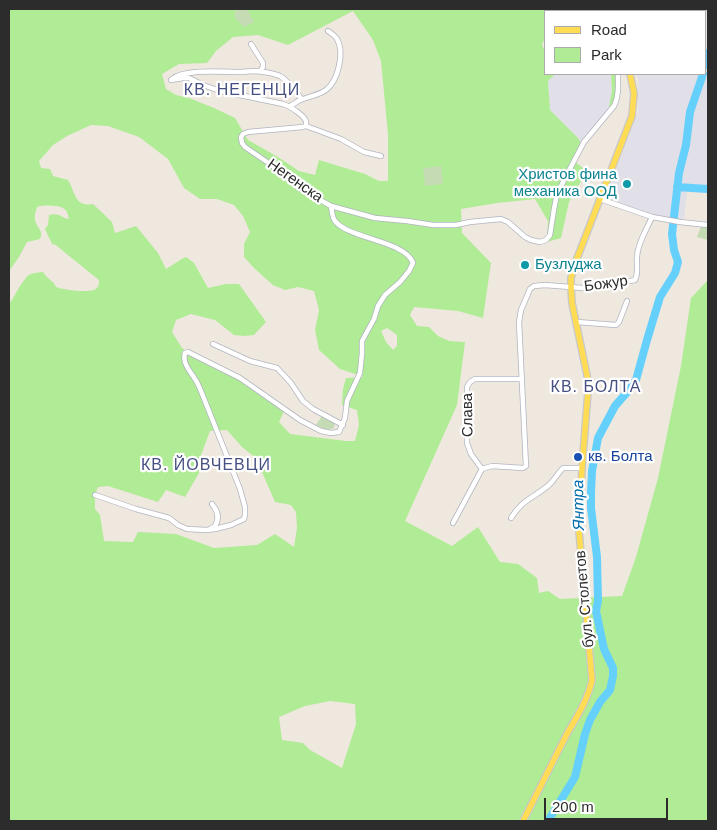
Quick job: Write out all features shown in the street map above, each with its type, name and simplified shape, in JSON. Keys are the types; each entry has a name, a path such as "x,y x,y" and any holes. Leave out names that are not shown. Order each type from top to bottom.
{"main road":[{"name":"бул. Столетов","path":"523,821 579,714 590,691 592,680 579,531 588,380 572,303 571,278 632,116 634,93 630,75"}],"street":[{"path":"290,106 301,99 325,91 337,73 340,59 339,44 337,39 328,31"},
{"path":"251,44 263,63 260,71"},
{"path":"301,99 299,94 279,76 260,71 182,74 175,76 171,80 189,78 220,91 290,106 306,119 306,126 341,139 364,152 381,156"},
{"name":"Негенска","path":"306,126 303,128 248,132 243,134 240,140 245,147 287,177 297,187 331,206 375,218 433,226 501,219 508,222 525,237 540,242 546,240 550,235 557,194 574,160 588,137 616,102 618,75"},
{"path":"600,199 652,217 708,224"},
{"path":"95,495 169,518 187,529 206,530 231,526 244,519 245,507 240,489 201,391 185,362 185,353 188,352 240,378 300,420 321,431 339,432 343,425 347,401 360,373 362,341 385,295 400,282 413,263 412,259 396,248 352,232 340,225 332,214 331,206"},
{"name":"Божур","path":"571,287 584,288 635,280 637,277 637,255 652,217"},
{"path":"453,522 482,469 492,466 522,468 526,466 519,322 521,310 530,289 534,286 571,287"},
{"path":"577,322 616,325 627,301"},
{"path":"213,344 250,361 277,368 291,383 303,401 313,409 343,425"},
{"name":"Слава","path":"482,469 471,454 468,443 467,387 475,379 522,379"},
{"path":"511,518 516,510 528,499 550,484 563,468 582,468"},
{"path":"206,530 215,526 218,519 217,510 212,504"}],"shaded area":[{"path":"708,9 708,193 687,192 684,219 655,218 606,197 638,112 636,75 707,75 707,10 624,10"},
{"path":"554,75 611,75 612,91 609,107 614,106 581,143 550,110 548,81"}],"green space":[{"path":"9,9 236,9 235,18 253,22 247,9 546,9 544,10 544,40 542,44 544,50 544,75 554,75 548,81 550,110 578,138 581,143 574,161 587,171 569,202 561,238 547,242 548,221 535,199 461,209 462,233 491,263 483,318 458,311 414,307 410,315 417,326 429,327 438,336 449,341 465,342 457,405 405,521 452,546 478,527 500,562 518,564 537,578 539,593 548,591 560,599 622,596 636,557 658,478 681,366 691,298 708,280 708,821 9,821 9,304 25,279 32,274 43,272 56,287 77,291 94,290 99,284 99,280 56,245 52,244 45,229 48,225 49,215 56,214 69,219 64,209 60,207 37,207 35,218 41,231 40,239 27,242 9,271","holes":["353,11 373,40 381,61 388,134 388,181 379,181 365,174 319,160 315,175 299,171 248,140 235,118 189,98 176,95 166,89 162,74 179,64 207,63 216,51 233,37 258,35 288,45","91,125 108,126 139,137 168,159 184,188 200,199 217,199 234,205 243,216 250,232 244,244 244,257 254,268 273,285 285,290 298,287 314,291 319,310 315,330 319,350 340,369 364,377 346,378 343,389 342,405 357,410 359,425 355,441 290,434 279,422 285,409 240,378 182,348 172,332 176,320 191,314 215,320 234,335 243,336 254,335 266,322 239,284 226,284 208,288 194,263 186,257 166,269 158,253 136,226 115,233 112,222 93,204 82,203 76,198 68,180 53,176 50,169 41,168 39,161 53,145","387,328 397,335 397,346 393,350 386,342 381,331","227,430 242,447 256,458 275,502 291,505 296,512 297,528 294,547 275,534 257,545 214,548 176,534 138,532 133,542 104,541 100,515 95,509 95,495 98,487 108,486 158,502 166,490 185,497 199,473 201,455 210,431","330,701 355,704 356,724 342,768 310,750 303,743 282,740 279,717 305,706"]},
{"path":"236,9 247,9 254,22 244,27 235,18"},
{"path":"611,75 618,75 614,106 609,107 612,91"},
{"path":"441,166 443,184 425,186 423,168"},
{"path":"701,226 708,227 708,240 697,237"},
{"path":"322,416 335,423 334,428 327,430 316,425"}],"waterway":[{"name":"Янтра","path":"707,59 708,53"},
{"name":"Янтра","path":"548,821 575,777 590,720 600,702 610,690 613,676 613,668 604,649 596,611 598,601 597,557 591,508 592,471 598,438 615,406 636,380 660,297 675,273 678,262 672,234 679,173 686,145 690,112 703,75"},
{"path":"677,187 708,189"}],"place":[{"name":"Христов фина механика ООД","path":"627,184"},
{"name":"Бузлуджа","path":"525,265"},
{"name":"кв. Болта","path":"578,457"}],"district":[{"name":"КВ. НЕГЕНЦИ","path":"242,91"},
{"name":"КВ. БОЛТА","path":"596,388"},
{"name":"КВ. ЙОВЧЕВЦИ","path":"206,466"}]}
